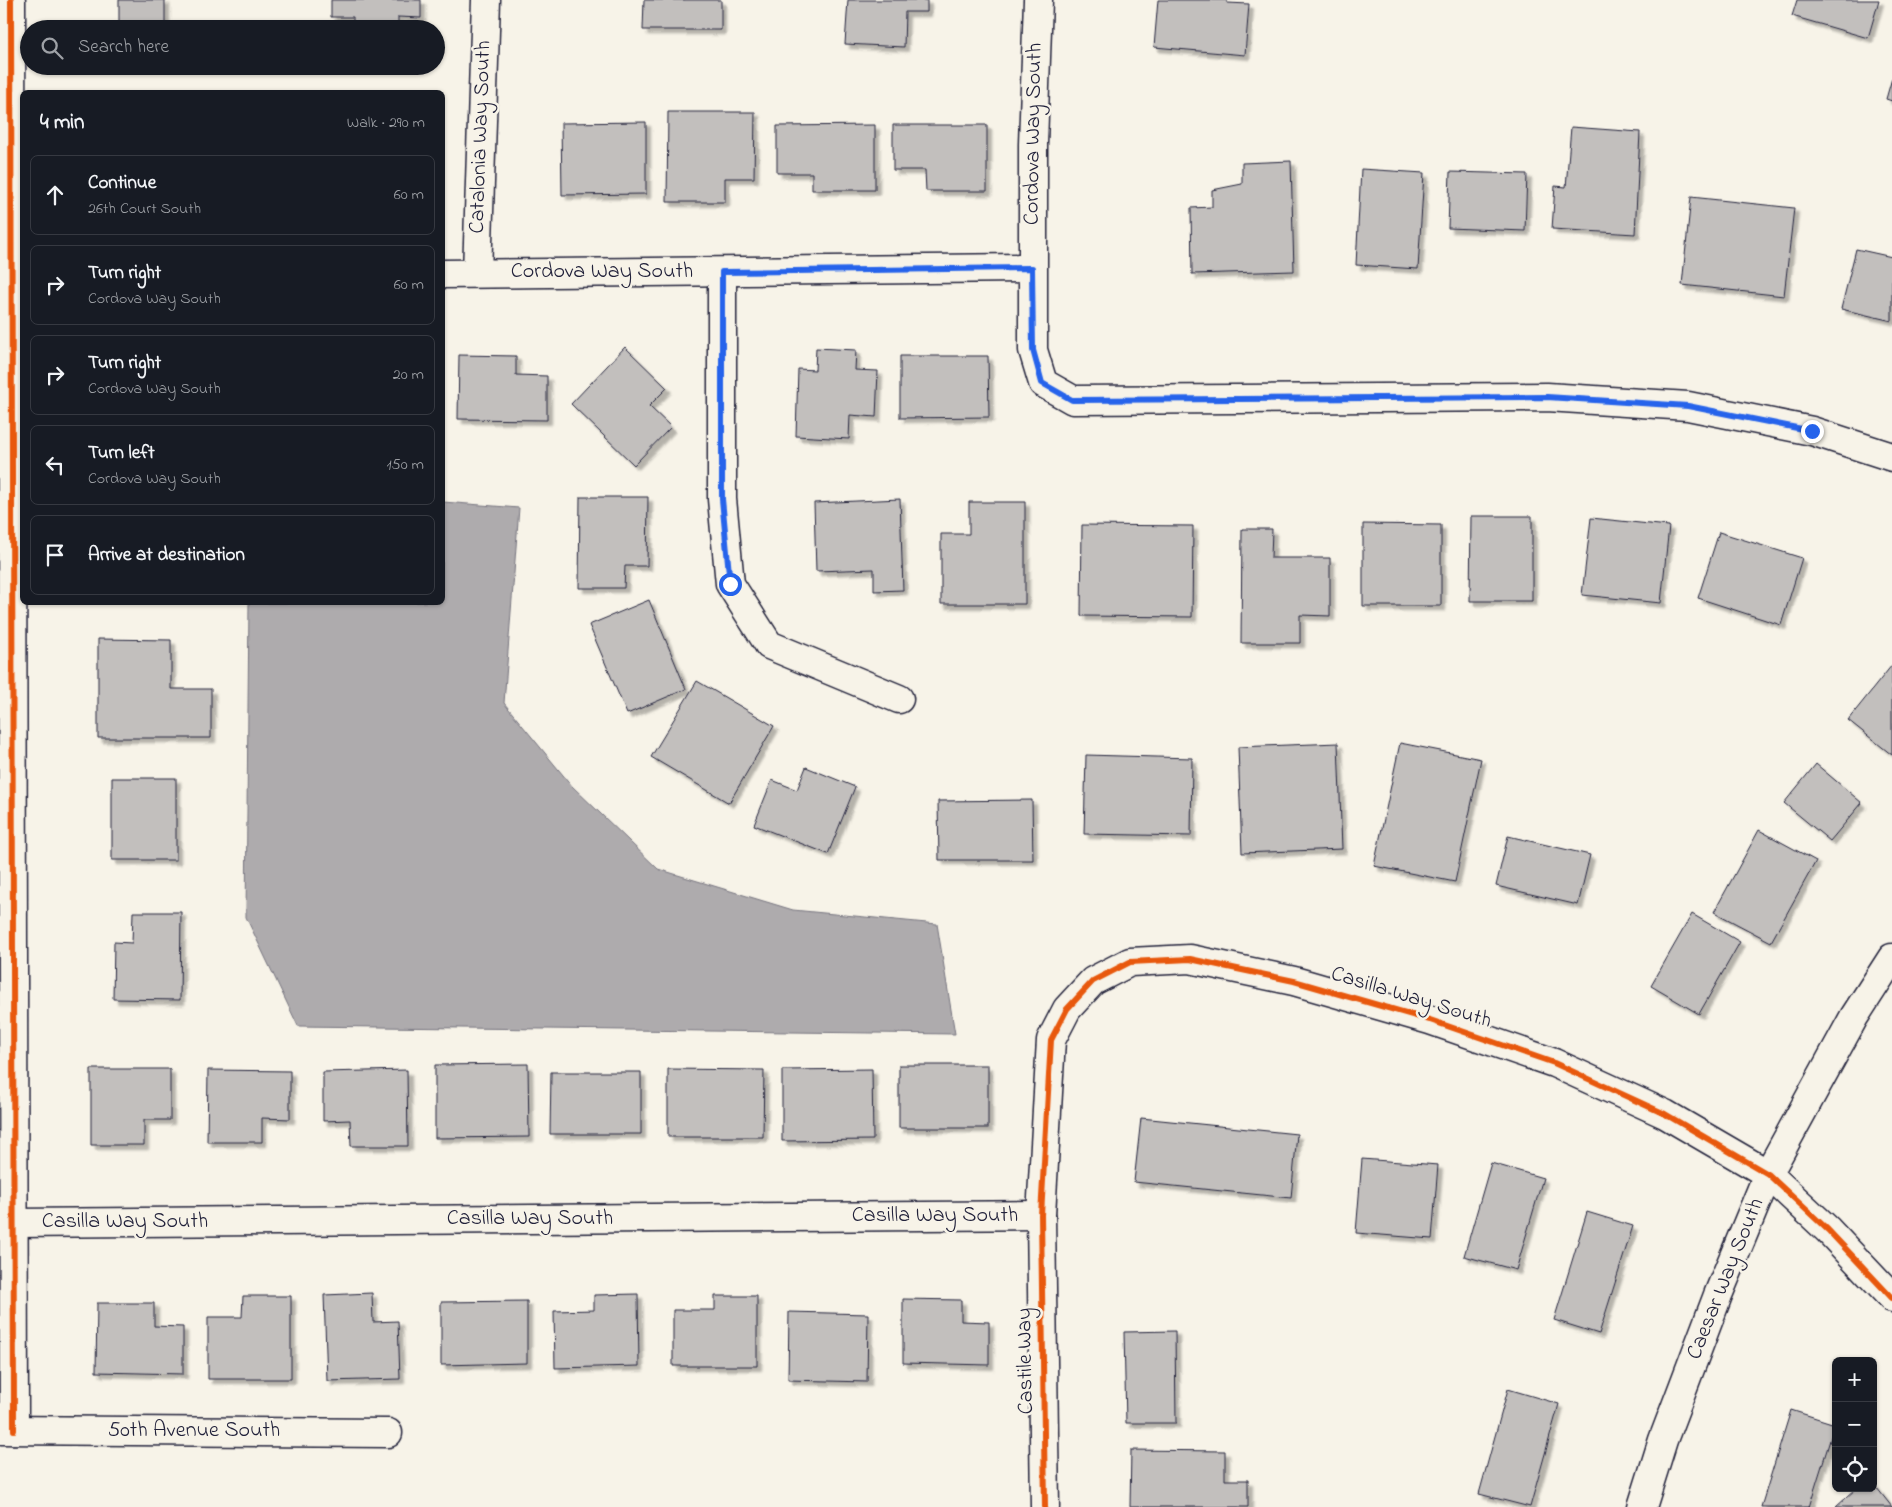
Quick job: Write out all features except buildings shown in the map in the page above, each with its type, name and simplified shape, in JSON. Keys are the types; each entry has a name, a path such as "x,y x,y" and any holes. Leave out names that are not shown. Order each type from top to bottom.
{"street":[{"path":"7,1430 14,1222 7,1114 17,280 11,0"},
{"name":"Catalonia Way South","path":"477,273 486,0"},
{"name":"Cordova Way South","path":"1038,0 1033,144 1033,350 1042,383 1072,400 1547,397 1688,406 1812,431 1892,458"},
{"name":"Cordova Way South","path":"445,274 1032,268"},
{"path":"722,272 722,499 730,584 769,646 899,699"},
{"name":"Caesar Way South","path":"1642,1507 1662,1440 1718,1295 1768,1174 1854,1017 1892,958"},
{"name":"Casilla Way South","path":"14,1222 1041,1215 1051,1040 1066,1009 1093,981 1130,962 1190,959 1294,981 1430,1020 1554,1062 1665,1114 1768,1174 1828,1230 1892,1298"},
{"name":"Castile Way","path":"1041,1215 1045,1507"},
{"name":"50th Avenue South","path":"7,1430 388,1432"}],"shaded area":[{"path":"445,502 519,508 504,703 572,786 658,869 793,910 937,924 955,1034 298,1026 246,917 249,605 445,605"}],"cycle path":[{"path":"11,0 14,1430"},
{"path":"1045,1507 1041,1215 1051,1040 1067,1009 1093,981 1130,962 1190,959 1294,981 1430,1020 1554,1063 1665,1114 1768,1174 1828,1230 1892,1298"}],"route":[{"path":"730,584 722,499 722,272 1032,268 1033,350 1042,383 1072,400 1547,397 1688,406 1812,431"}]}
